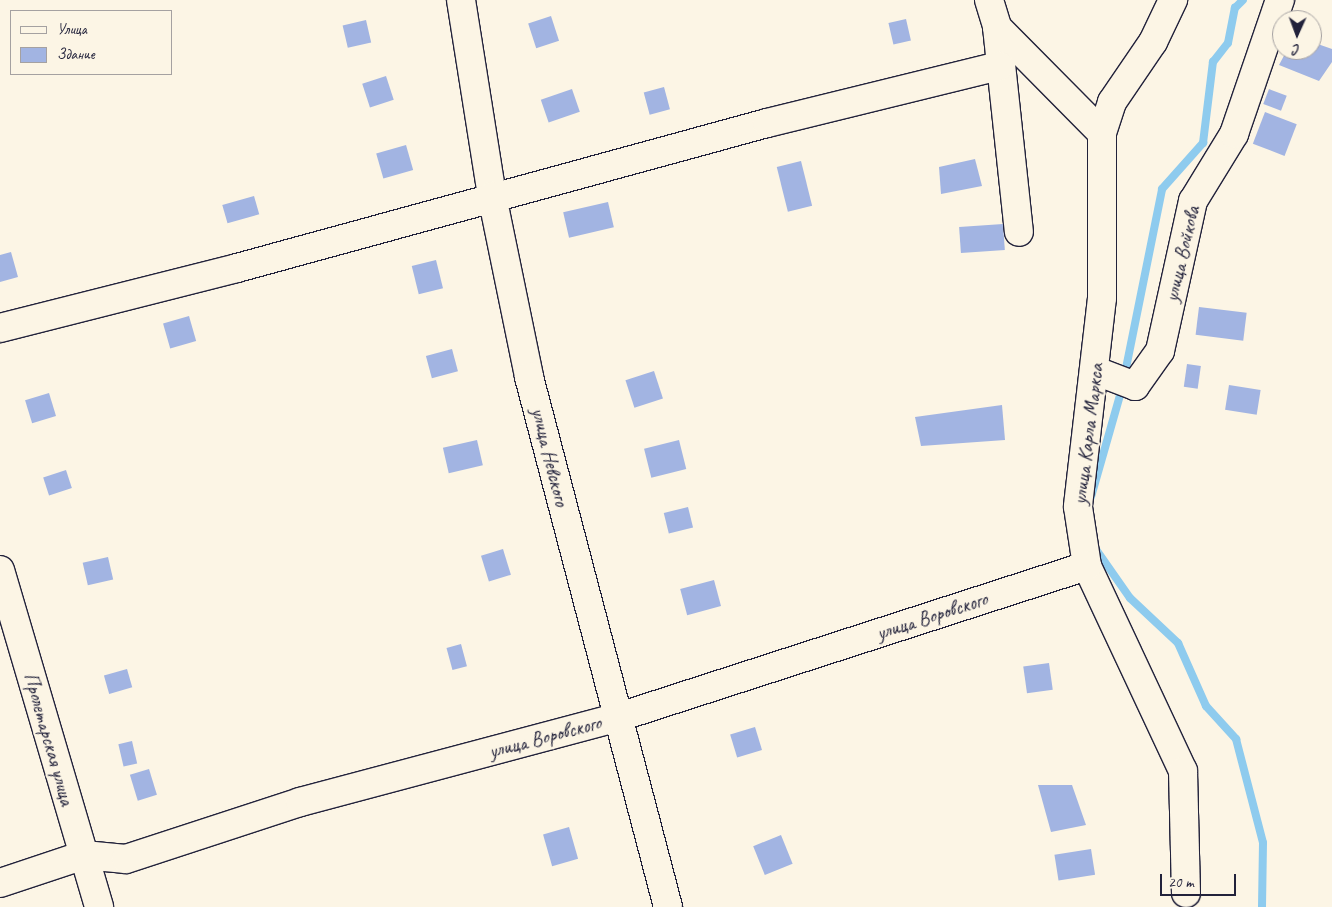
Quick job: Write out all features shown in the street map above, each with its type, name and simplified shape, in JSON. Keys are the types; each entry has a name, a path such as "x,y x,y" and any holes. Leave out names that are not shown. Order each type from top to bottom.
{"street":[{"name":"улица Невского","path":"461,0 492,196 529,377 616,718 668,907"},
{"path":"989,0 997,27 999,66 1019,232"},
{"path":"997,27 1102,133 1112,102 1153,42 1173,0"},
{"name":"улица Войкова","path":"1102,373 1135,386 1160,350 1193,201 1234,134 1280,0"},
{"path":"0,328 237,268 492,196 999,66"},
{"name":"улица Карла Маркса","path":"1102,133 1102,373 1078,507 1086,566 1183,772 1186,892"},
{"name":"улица Воровского","path":"0,884 84,855 126,859 300,802 616,718 1086,566"},
{"name":"Пролетарская улица","path":"0,570 99,907"}],"building":[{"path":"551,16 559,41 536,48 528,23"},
{"path":"906,19 911,40 893,44 888,23"},
{"path":"366,20 371,42 348,48 343,25"},
{"path":"1322,46 1332,49 1332,62 1319,81 1279,65 1282,60 1322,60"},
{"path":"386,76 394,100 370,108 362,84"},
{"path":"664,87 670,109 650,115 644,92"},
{"path":"572,89 580,112 549,122 541,100"},
{"path":"1269,89 1287,96 1281,111 1263,104"},
{"path":"1265,112 1297,124 1285,156 1253,144"},
{"path":"406,145 413,170 383,179 376,154"},
{"path":"975,159 982,186 941,194 939,167"},
{"path":"801,161 812,206 788,212 777,167"},
{"path":"254,196 259,214 228,223 222,205"},
{"path":"608,202 614,227 569,238 563,212"},
{"path":"1003,224 1005,250 961,253 959,227"},
{"path":"11,252 18,277 0,282 0,255"},
{"path":"436,260 443,288 419,294 412,266"},
{"path":"1199,307 1247,313 1243,341 1196,335"},
{"path":"189,316 196,341 170,348 163,323"},
{"path":"452,349 458,371 432,378 426,356"},
{"path":"1187,364 1201,366 1198,389 1184,387"},
{"path":"654,371 663,399 634,408 625,380"},
{"path":"1229,385 1261,390 1257,415 1225,410"},
{"path":"49,393 56,416 32,423 25,400"},
{"path":"1002,405 1005,440 921,446 915,417"},
{"path":"477,440 483,465 449,473 443,448"},
{"path":"679,440 686,469 651,478 644,449"},
{"path":"66,470 72,488 49,495 43,477"},
{"path":"688,507 693,527 669,533 664,513"},
{"path":"503,549 511,575 489,582 481,556"},
{"path":"108,557 113,579 88,585 83,563"},
{"path":"714,580 721,606 687,615 680,589"},
{"path":"461,644 467,666 452,670 447,648"},
{"path":"1049,663 1053,690 1027,693 1023,667"},
{"path":"127,669 132,687 109,694 104,676"},
{"path":"755,727 762,750 737,758 730,735"},
{"path":"132,741 137,763 124,767 118,744"},
{"path":"149,769 157,795 138,801 130,775"},
{"path":"1038,785 1072,785 1086,825 1051,832"},
{"path":"569,827 578,859 552,866 543,834"},
{"path":"781,835 793,864 765,875 753,846"},
{"path":"1091,849 1095,875 1059,880 1054,855"}],"waterway":[{"path":"1091,497 1122,388 1162,189 1203,143 1213,62 1228,43 1235,8 1243,0"},
{"path":"1095,548 1130,598 1178,643 1206,706 1236,739 1263,843 1262,907"}]}
